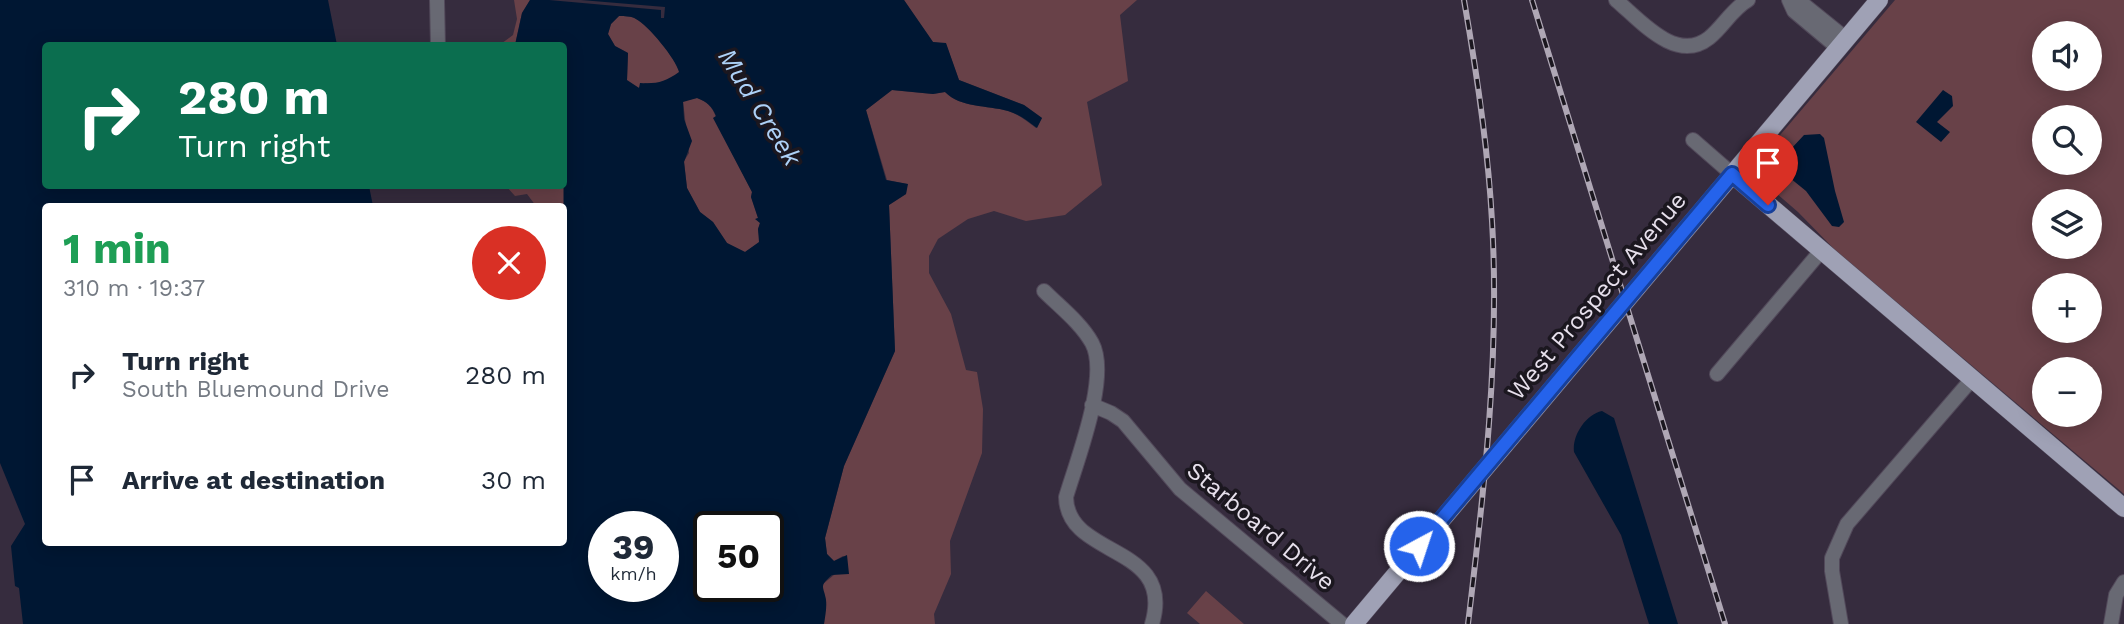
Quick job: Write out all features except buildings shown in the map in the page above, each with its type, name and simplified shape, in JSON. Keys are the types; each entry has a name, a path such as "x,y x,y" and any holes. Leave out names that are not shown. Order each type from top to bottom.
{"main road":[{"name":"West Prospect Avenue","path":"1354,624 1879,0"},
{"path":"1732,174 2124,508"}],"street":[{"path":"438,0 438,42"},
{"path":"1616,0 1664,40 1679,46 1689,46 1710,38 1735,10 1748,0"},
{"path":"1789,0 1794,10 1841,43"},
{"path":"1798,0 1841,43"},
{"path":"1693,140 1732,174"},
{"path":"1717,374 1821,251"},
{"path":"1044,291 1085,333 1097,354 1092,405 1066,497 1068,512 1073,523 1082,531 1132,560 1148,577 1155,598 1152,624"},
{"path":"1841,624 1832,558 1847,524 1972,379"},
{"name":"Starboard Drive","path":"1092,405 1123,421 1180,489 1342,624"},
{"path":"2110,624 2116,596 2124,582"}],"shaded area":[{"path":"514,0 530,0 522,13 516,42 503,42 513,35 517,19"},
{"path":"904,0 1137,0 1120,15 1128,81 1087,102 1102,185 1065,215 1026,221 994,211 968,219 938,239 929,256 929,273 951,314 966,370 977,372 983,409 982,453 950,541 951,574 934,614 935,624 824,624 826,600 823,584 846,565 847,558 843,556 834,561 827,554 825,538 844,466 895,351 889,205 906,194 907,184 887,180 866,110 892,90 933,94 945,92 959,101 1012,113 1036,128 1042,118 1024,105 959,80 946,44 933,42"},
{"path":"1895,0 2124,0 2124,494 2045,427 2102,427 2102,357 2032,357 2032,416 1836,251 1798,212 1763,182 1759,176 1763,158"},
{"path":"619,16 628,16 641,22 667,51 680,72 664,82 645,83 639,88 627,81 628,53 615,46 608,34 611,24"},
{"path":"697,98 713,110 716,117 714,118 752,192 758,218 756,219 760,223 760,242 745,252 727,243 713,222 700,212 687,188 684,161 689,153 683,101"},
{"path":"509,189 563,189 563,203 534,203 527,194 515,196"},
{"path":"1206,591 1244,624 1200,624 1187,613"}],"water":[{"name":"Mud Creek","path":"0,0 328,0 336,42 42,42 42,189 370,189 372,203 42,203 42,546 567,546 567,203 564,203 564,189 567,189 567,42 516,42 522,13 530,0 904,0 933,42 946,43 959,80 1024,105 1042,118 1037,128 1013,113 959,101 945,92 933,94 892,90 866,110 886,180 908,184 906,194 889,205 895,351 844,466 825,538 827,554 834,561 847,555 849,574 832,575 823,584 826,603 824,624 23,624 19,588 15,586 11,546 25,524 0,463","holes":["619,16 632,17 654,35 679,72 661,82 640,83 639,88 627,80 628,53 615,46 608,34 611,24","697,98 706,103 716,116 713,118 752,192 758,218 755,219 760,223 759,242 745,252 727,243 713,222 700,212 687,188 684,162 692,141 684,119 683,102"]},
{"path":"1943,90 1952,96 1953,106 1937,122 1950,132 1941,142 1916,122"},
{"path":"1820,134 1824,138 1844,222 1839,227 1832,226 1806,191 1790,178 1787,159 1790,150 1804,135"},
{"path":"1602,411 1614,418 1678,624 1649,624 1621,535 1574,452 1575,439 1581,427 1590,417"}],"pier":[{"path":"549,0 665,7 664,18 661,18 661,10"}],"railway":[{"path":"1464,0 1485,138 1494,272 1489,423 1468,624"},
{"path":"1532,0 1725,624"}],"route":[{"path":"1419,546 1732,174 1768,205"}]}
